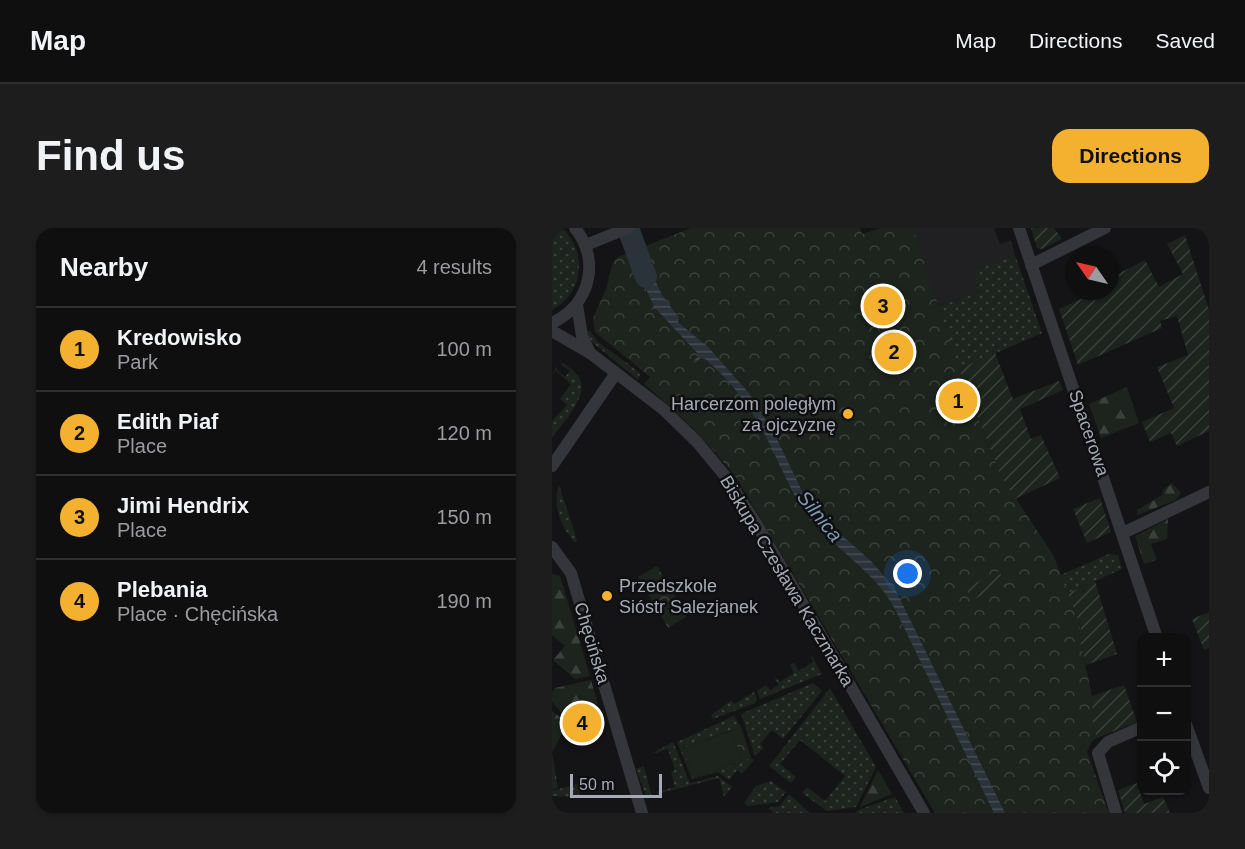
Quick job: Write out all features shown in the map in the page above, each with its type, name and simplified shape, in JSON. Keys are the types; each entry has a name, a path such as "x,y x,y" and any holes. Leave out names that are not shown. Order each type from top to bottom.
{"street":[{"path":"552,322 577,305 590,275 590,258 586,245 575,228"},
{"path":"586,245 628,228"},
{"name":"Spacerowa","path":"1019,228 1124,533 1155,633"},
{"path":"1031,265 1105,228"},
{"path":"577,305 582,336 590,353"},
{"name":"Biskupa Czesława Kaczmarka","path":"552,331 590,353 675,420 731,484 924,813"},
{"path":"552,466 616,373"},
{"path":"1124,533 1209,492"},
{"name":"Chęcińska","path":"552,547 571,573 642,813"},
{"path":"1116,813 1098,753 1108,742 1137,730"},
{"path":"1191,738 1209,788"}],"shaded area":[{"path":"913,228 994,228 1000,244 1011,240 1015,255 974,270 979,292 938,306"}],"green space":[{"path":"552,228 562,228 570,238 579,260 579,272 571,293 563,303 552,310"},
{"path":"691,228 860,228 862,234 881,228 913,228 959,369 1001,476 1054,556 1083,636 1080,638 1094,706 1093,726 1097,738 1092,741 1087,752 1109,813 935,813 737,479 693,429 644,384 650,377 595,332 593,318 606,289 613,262 618,257"},
{"path":"881,228 913,228 938,306 979,292 974,270 1015,255 1042,333 959,369"},
{"path":"1031,228 1054,228 1062,239 1042,249 1037,248"},
{"path":"1185,235 1209,310 1209,431 1177,446 1171,433 1150,442 1142,422 1174,408 1157,367 1188,355 1177,316 1160,321 1162,328 1078,365 1059,309 1079,300 1119,300 1119,273 1145,260 1159,287 1183,274 1167,244"},
{"path":"585,331 590,331 598,342 635,369 640,374 638,380 592,342"},
{"path":"995,353 1013,399 1059,381 1063,390 1020,409 1031,439 1041,435 1060,478 1015,499 1001,476 959,369"},
{"path":"563,363 580,379 581,394 573,410 552,438 552,421 567,405 560,399 571,384 556,371 552,375 557,366 557,370 565,377 570,371 560,364"},
{"path":"1127,387 1139,423 1101,438 1089,404"},
{"path":"1172,483 1181,493 1176,500 1137,515 1137,510 1162,495 1163,490"},
{"path":"559,485 577,540 575,543 559,516 557,493"},
{"path":"1100,498 1111,532 1087,543 1073,509"},
{"path":"1168,519 1167,539 1151,544 1157,560 1144,564 1135,536"},
{"path":"1109,554 1118,555 1122,569 1068,593 1083,636 1035,586"},
{"path":"657,566 687,616 668,628 638,577"},
{"path":"999,571 1006,585 971,600 966,588"},
{"path":"552,574 560,576 590,676 575,679 553,660 565,646 552,635"},
{"path":"1095,581 1117,654 1086,665 1079,637 1083,635 1068,593"},
{"path":"1209,612 1209,648 1204,650 1192,619"},
{"path":"811,655 822,674 760,699 757,691 766,685 770,690 779,685 773,675 780,682 794,673 790,665 794,663 799,671 813,662"},
{"path":"591,680 598,704 563,714 552,702 552,692 555,688"},
{"path":"813,683 822,691 783,739 772,730 760,744 764,748 755,756 741,714"},
{"path":"1124,685 1137,722 1097,738 1093,726 1092,696"},
{"path":"830,688 876,767 856,807 827,811 802,793 807,787 825,801 845,776 800,740 780,764 796,777 791,783 769,766"},
{"path":"754,692 757,699 755,703 713,719 711,715 731,700 734,704"},
{"path":"552,711 561,718 559,725 562,734 552,752"},
{"path":"734,716 741,727 683,748 693,778 751,758 754,760 742,774 737,770 729,780 718,772 692,779 677,742"},
{"path":"741,727 751,758 742,761 731,731"},
{"path":"731,731 742,761 693,778 683,748"},
{"path":"673,742 690,783 718,776 732,787 724,797 719,778 657,794 657,792 675,787 671,772 675,770 668,749 651,754"},
{"path":"552,752 558,788 552,790"},
{"path":"644,766 652,797 647,799 636,769"},
{"path":"878,770 892,794 860,807"},
{"path":"771,781 786,792 778,802 748,806 744,803 756,786"},
{"path":"580,783 579,798 552,796 552,791"},
{"path":"1137,783 1137,795 1141,795 1144,804 1163,797 1170,813 1125,813 1118,790"},
{"path":"789,794 810,813 774,813 768,808 780,806"},
{"path":"895,797 904,813 855,813 858,810"}],"water":[{"path":"640,248 662,295 679,318 678,322 708,347 748,392 775,435 801,489 819,515 872,562 895,589 1005,813 994,813 895,609 886,595 865,571 808,516 793,492 760,426 726,378 705,359 701,358 693,362 699,355 656,309 650,310 654,306 629,253"}],"waterway":[{"name":"Silnica","path":"628,228 646,277"}],"place":[{"name":"Jimi Hendrix","path":"883,306"},
{"name":"Edith Piaf","path":"894,352"},
{"name":"Kredowisko","path":"958,401"},
{"name":"Harcerzom poległym za ojczyznę","path":"848,414"},
{"name":"Przedszkole Sióstr Salezjanek","path":"607,596"},
{"name":"Plebania","path":"582,723"}]}
